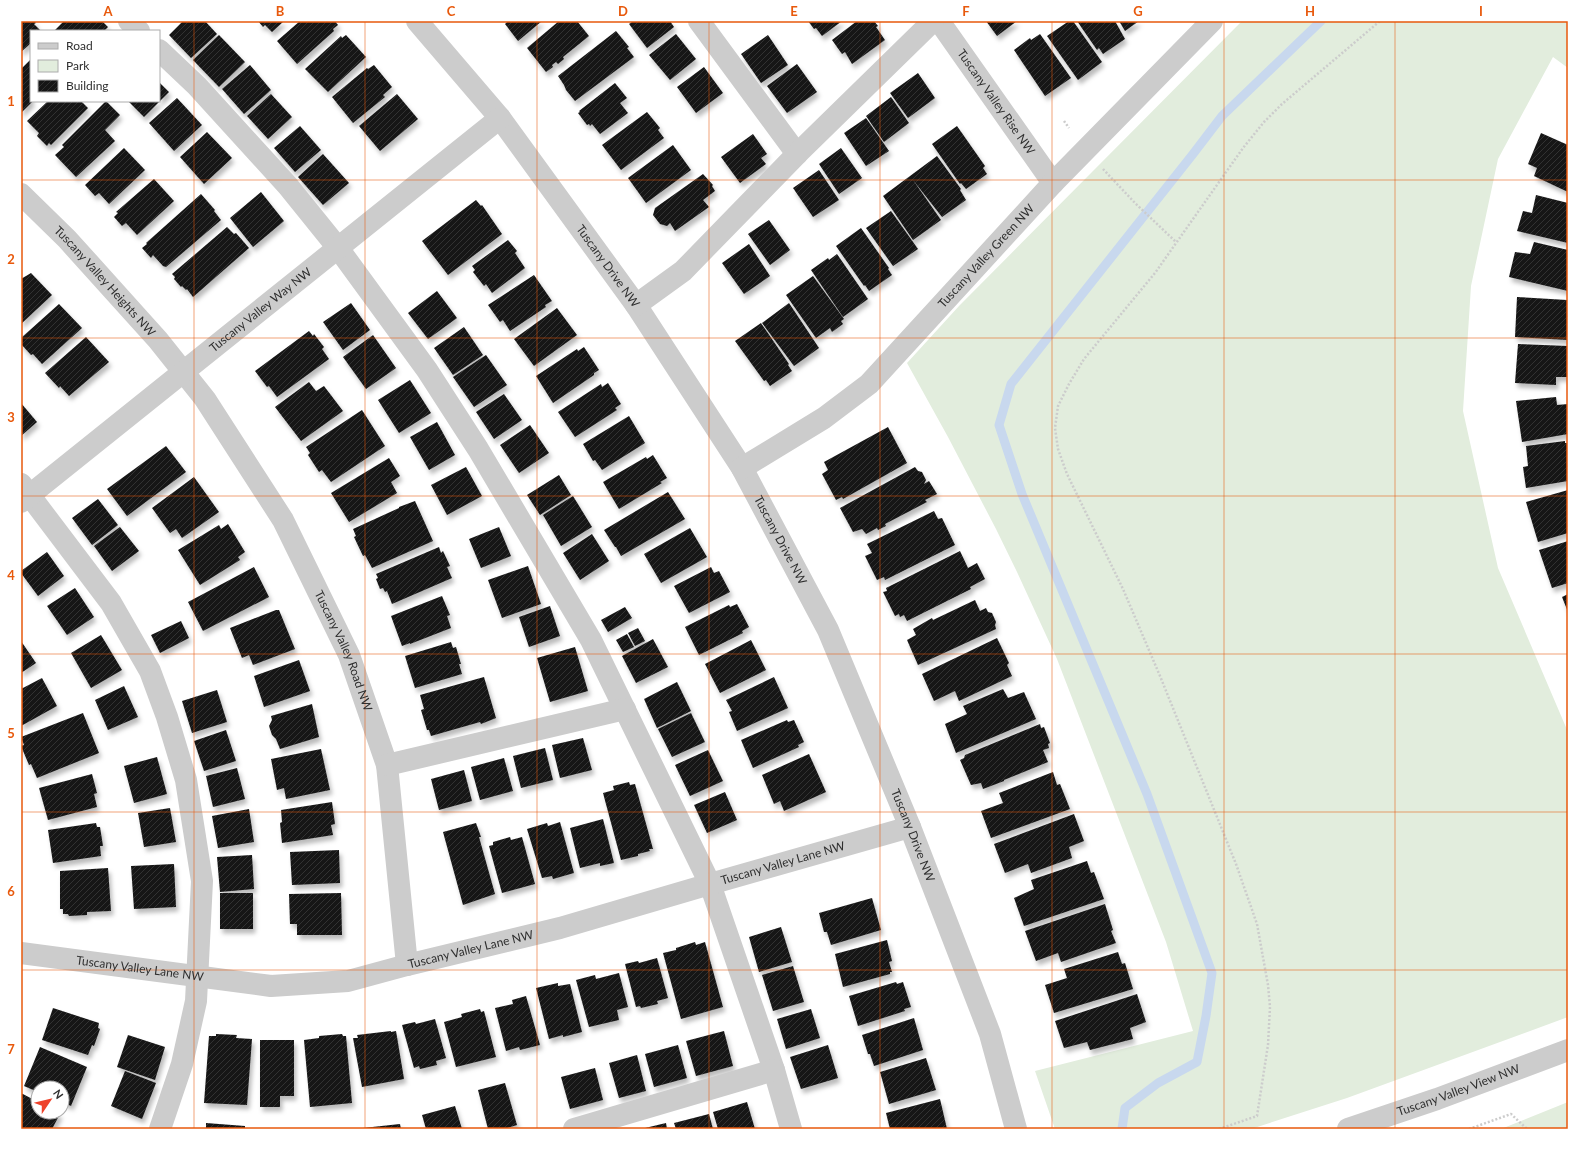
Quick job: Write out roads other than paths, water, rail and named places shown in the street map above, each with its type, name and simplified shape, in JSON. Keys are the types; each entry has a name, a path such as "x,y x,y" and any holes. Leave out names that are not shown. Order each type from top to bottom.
{"street":[{"path":"129,21 138,30"},
{"name":"Tuscany Drive NW","path":"417,21 500,118 636,305 742,468 828,630 910,827 990,1034 1016,1129"},
{"path":"699,21 797,154"},
{"path":"636,305 683,271 797,154 933,21"},
{"name":"Tuscany Valley Rise NW","path":"939,21 1053,183"},
{"name":"Tuscany Valley Green NW","path":"742,468 824,418 868,384 1053,183 1212,21"},
{"path":"160,51 197,86 288,186 338,248 426,370 478,449 592,640 624,709 710,884 774,1070 791,1129"},
{"name":"Tuscany Valley Way NW","path":"24,493 184,372 500,118"},
{"name":"Tuscany Valley Heights NW","path":"21,194 67,239 158,340 184,372"},
{"name":"Tuscany Valley Road NW","path":"184,372 205,399 283,520 349,655 387,765 408,965"},
{"path":"24,493 111,603 150,672 167,717 186,780 202,881 196,1001 182,1064 160,1129"},
{"path":"387,765 624,709"},
{"name":"Tuscany Valley Lane NW","path":"21,953 271,986 348,981 560,928 910,827"},
{"name":"Tuscany Valley View NW","path":"1348,1129 1437,1099 1568,1050"},
{"path":"574,1129 774,1070"}],"waterway":[{"path":"1122,1129 1125,1108 1158,1083 1197,1062 1206,1016 1212,973 1147,794 1022,494 999,425 1011,384 1222,116 1321,21"}]}
